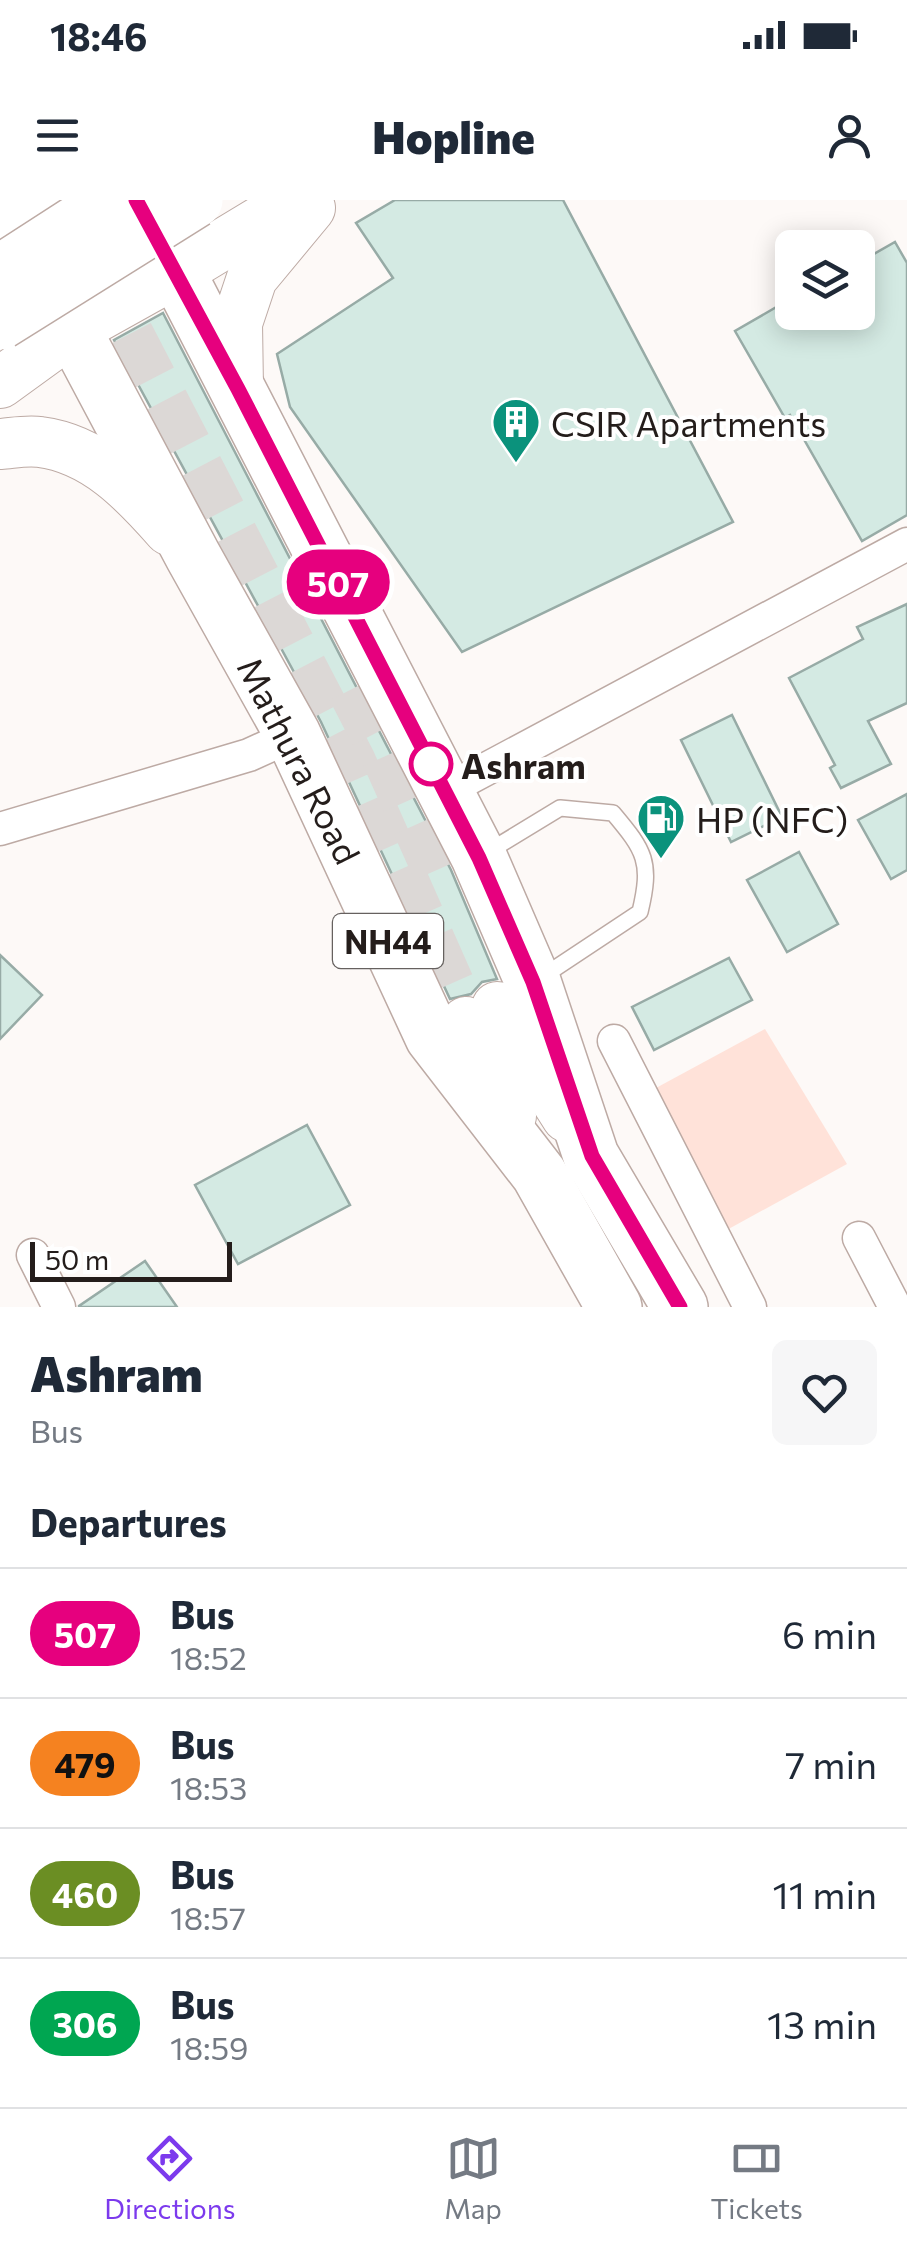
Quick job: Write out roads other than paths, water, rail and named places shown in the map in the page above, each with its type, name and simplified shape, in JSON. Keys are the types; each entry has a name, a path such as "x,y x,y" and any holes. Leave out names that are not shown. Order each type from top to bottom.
{"highway":[{"path":"10,224 113,200"},
{"path":"0,322 195,200"},
{"name":"Mathura Road","path":"10,224 73,330 192,556 293,736 434,1038 539,1174 614,1307"},
{"path":"177,272 479,858 499,1004 680,1307"}],"main road":[{"path":"136,200 177,272"},
{"path":"0,382 73,330 296,200"},
{"path":"238,389 237,323 252,278 316,200"},
{"path":"0,444 38,442 81,452 134,490 192,556"},
{"path":"499,1004 539,1174"}],"street":[{"path":"446,791 905,550"},
{"path":"0,828 248,754 293,736"},
{"path":"614,1041 750,1307"},
{"path":"859,1238 896,1307"},
{"path":"33,1255 59,1307"}],"lane":[{"path":"479,858 560,808 613,813 639,844 648,878 640,912 499,1004"}],"tunnel":[{"path":"89,271 119,316 351,762 466,1022"},
{"path":"352,689 447,892"}],"place":[{"name":"CSIR Apartments","path":"516,464"},
{"name":"Ashram","path":"431,764"},
{"name":"HP (NFC)","path":"661,860"}]}
